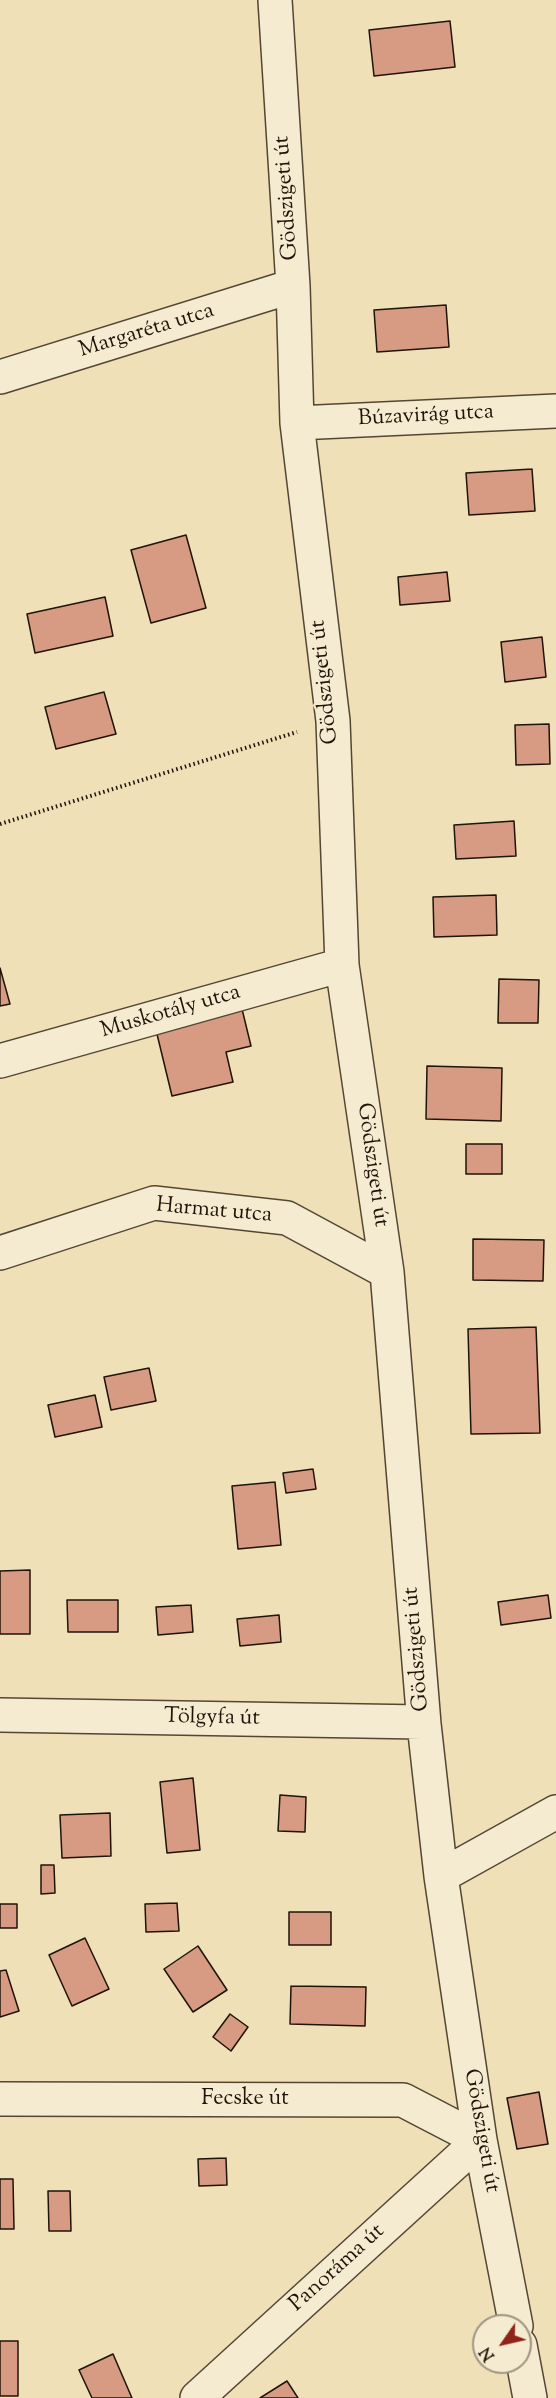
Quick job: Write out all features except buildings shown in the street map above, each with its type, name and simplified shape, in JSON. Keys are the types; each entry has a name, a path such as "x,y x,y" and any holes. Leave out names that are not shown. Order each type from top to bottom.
{"street":[{"name":"Gödszigeti út","path":"275,0 293,286 297,423 333,721 342,964 387,1272 424,1724 441,1876 480,2140 514,2314"},
{"name":"Margaréta utca","path":"0,377 293,286"},
{"name":"Búzavirág utca","path":"297,423 556,411"},
{"name":"Muskotály utca","path":"0,1061 342,964"},
{"name":"Harmat utca","path":"0,1253 154,1203 286,1218 387,1272"},
{"name":"Tölgyfa út","path":"0,1715 424,1724"},
{"path":"441,1876 556,1812"},
{"name":"Fecske út","path":"0,2099 403,2100 480,2140"},
{"name":"Panoráma út","path":"197,2398 480,2140"},
{"path":"525,2374 530,2398"}],"path":[{"path":"0,824 333,721"}]}
